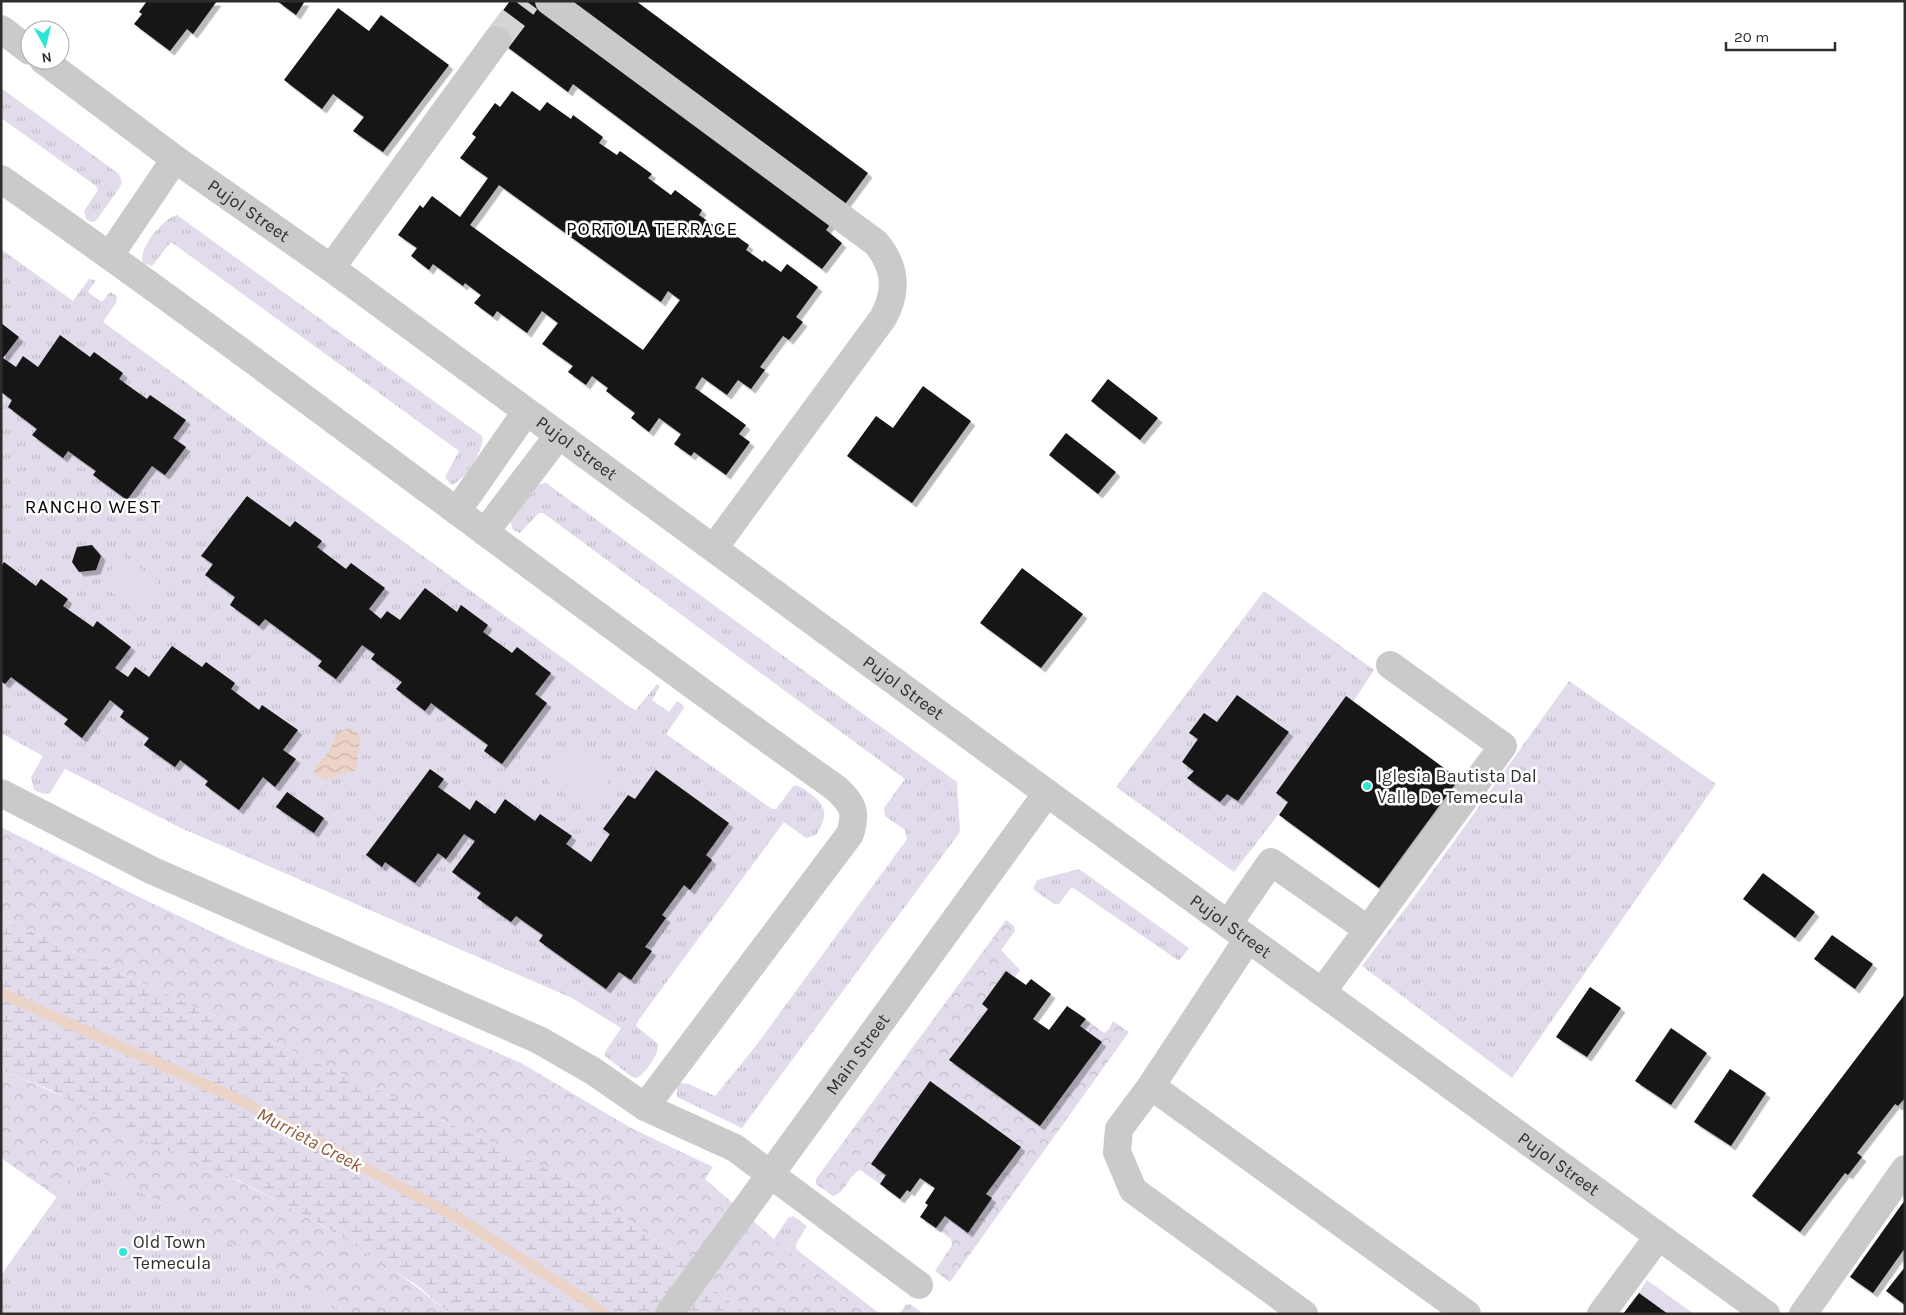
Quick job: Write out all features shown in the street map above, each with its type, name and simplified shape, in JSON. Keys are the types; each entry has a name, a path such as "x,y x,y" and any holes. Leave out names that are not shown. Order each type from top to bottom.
{"street":[{"path":"549,1 876,243 886,255 891,268 892,303 883,318 714,548"},
{"path":"1,29 20,43"},
{"path":"331,268 497,40"},
{"name":"Pujol Street","path":"56,70 175,159 331,268 1047,793 1766,1314"},
{"path":"110,255 175,159"},
{"path":"1,179 110,255 837,789 851,803 854,820 850,834 644,1107"},
{"path":"457,511 526,412"},
{"path":"485,532 558,436"},
{"path":"1322,992 1504,746 1390,665"},
{"path":"1,793 151,870 539,1040 593,1071 644,1107 735,1148 769,1176 919,1285"},
{"name":"Main Street","path":"668,1314 1047,793"},
{"path":"1304,1314 1133,1190 1118,1152 1119,1129 1151,1086 1238,931 1271,862 1367,929"},
{"path":"1151,1086 1467,1314"},
{"path":"1803,1314 1905,1168"},
{"path":"1601,1314 1658,1237"}],"green space":[{"path":"1,88 119,174 122,182 120,187 96,221 91,222 86,219 84,211 98,190 96,186 1,118"},
{"path":"177,215 482,436 481,448 467,472 456,483 451,485 445,477 459,451 171,242 152,266 143,263 144,250 153,235 165,222"},
{"path":"1,249 73,301 89,279 96,280 88,292 102,302 110,292 117,296 116,303 103,322 631,708 636,710 657,684 660,686 652,700 669,712 677,701 684,708 666,734 772,809 776,809 794,785 805,790 819,802 824,812 824,817 816,835 806,838 784,822 638,1021 636,1026 658,1044 658,1048 651,1063 637,1078 632,1077 605,1056 605,1052 621,1028 572,998 181,828 65,769 50,793 44,794 34,790 31,777 43,756 1,733"},
{"path":"546,483 957,782 960,832 742,1128 677,1097 677,1086 680,1083 689,1084 715,1096 755,1047 907,839 905,830 885,816 884,808 905,779 543,513 539,513 520,533 513,530 510,521 536,485"},
{"path":"122,555 159,582 137,611 101,584"},
{"path":"1264,591 1374,670 1288,802 1234,872 1116,787"},
{"path":"1569,681 1716,784 1512,1078 1362,966 1417,893"},
{"path":"575,743 615,772 588,810 548,781"},
{"path":"1,827 137,896 244,947 384,1003 521,1063 631,1128 713,1167 705,1179 774,1239 869,1314 747,1314 713,1289 667,1248 564,1176 1,918"},
{"path":"1079,869 1189,948 1179,961 1072,887 1059,904 1054,904 1033,889 1037,880"},
{"path":"1,918 564,1176 667,1248 713,1289 747,1314 450,1314 418,1286 324,1226 238,1180 142,1140 51,1090 1,1070"},
{"path":"1006,920 1014,926 1015,931 1001,950 1020,970 1015,977 1006,971 982,1004 988,1009 950,1061 1040,1126 1102,1042 1080,1026 1086,1019 1104,1033 1109,1029 1113,1021 1129,1032 950,1282 935,1271 952,1245 951,1239 936,1228 945,1216 968,1232 992,1198 986,1194 1020,1146 930,1081 871,1164 886,1175 880,1184 860,1170 856,1172 841,1191 833,1196 816,1184 816,1179"},
{"path":"1,1070 112,1119 284,1204 387,1265 450,1314 348,1314 166,1205 81,1163 57,1197 1,1158"},
{"name":"Old Town Temecula","path":"81,1163 166,1205 348,1314 1,1314 1,1275"},
{"path":"793,1216 807,1226 796,1244 796,1249 880,1314 869,1314 774,1239 788,1218"},
{"path":"1647,1280 1694,1314 1668,1314 1639,1293"},
{"path":"910,1304 924,1314 899,1314 906,1305"}],"water":[{"path":"351,728 359,734 360,739 356,770 327,779 317,777 314,773 317,765 328,753 338,731"}],"building":[{"path":"147,1 217,1 193,34 187,29 170,51 134,24 142,14 139,12"},
{"path":"277,1 305,1 296,15"},
{"path":"510,1 636,1 868,173 826,230 842,243 822,269 573,84 568,92 487,32"},
{"path":"338,8 369,31 381,15 449,65 383,152 353,131 364,117 333,94 322,109 284,80"},
{"path":"512,91 540,111 547,102 571,119 573,115 603,137 599,143 617,155 620,151 652,174 648,178 671,195 675,190 702,210 699,215 716,227 718,223 749,245 746,250 763,262 764,260 781,272 787,264 818,287 796,317 803,322 789,340 783,336 760,367 765,370 751,389 738,380 727,395 702,377 695,388 746,425 739,434 750,442 726,475 694,452 691,456 674,444 681,434 659,418 649,432 631,418 635,413 606,391 608,388 592,376 586,385 568,372 573,366 542,344 558,323 542,311 527,333 497,311 493,317 474,303 481,295 465,283 463,286 433,264 429,270 411,256 417,248 398,235 420,205 423,208 432,196 460,217 488,178 460,158 476,137 472,134 495,103 500,107","holes":["499,185 661,302 668,291 680,300 643,350 470,225"]},
{"path":"1,323 19,337 3,358 16,367 23,356 38,367 60,335 90,357 94,352 123,373 119,379 147,399 150,395 186,420 173,438 186,447 165,475 152,466 127,500 93,475 96,471 68,451 63,458 32,435 37,429 8,407 12,400 1,392"},
{"path":"1108,379 1158,418 1140,440 1091,401"},
{"path":"923,386 971,421 912,503 847,456 876,416 893,428"},
{"path":"1066,433 1116,472 1098,494 1049,455"},
{"path":"247,496 290,527 295,521 322,541 317,547 346,569 351,563 385,588 369,609 381,619 387,611 400,620 425,588 457,612 461,605 488,625 483,632 512,653 517,647 551,673 535,694 547,703 502,764 484,751 488,745 431,703 425,711 396,689 402,682 371,659 375,654 362,645 336,679 318,666 322,661 265,619 259,626 230,605 235,597 205,575 213,564 201,556"},
{"path":"92,545 101,556 96,570 79,572 72,562 77,547"},
{"path":"4,562 36,586 41,579 68,599 63,606 93,627 97,621 131,647 115,668 128,677 135,667 149,677 172,646 202,667 206,662 235,683 231,689 259,710 262,705 298,730 283,750 296,759 275,787 263,777 239,810 205,785 208,781 180,760 175,767 144,745 149,738 120,717 124,711 110,700 82,738 64,724 68,719 11,677 5,684 1,681 1,566"},
{"path":"1022,568 1083,614 1041,668 980,623"},
{"path":"1237,695 1289,732 1238,801 1227,794 1220,802 1187,778 1194,771 1182,762 1198,739 1189,733 1204,713 1217,722"},
{"name":"Iglesia Bautista Dal Valle De Temecula","path":"1346,696 1459,779 1379,888 1279,815 1288,802 1276,793"},
{"path":"430,769 444,779 438,787 470,810 476,800 495,814 505,799 535,821 540,814 572,836 566,844 591,862 610,834 603,829 628,795 635,799 656,770 729,823 706,855 712,860 690,890 684,885 662,915 666,918 645,947 652,951 631,980 619,972 606,989 539,941 543,935 516,916 511,922 477,898 481,893 452,872 475,841 464,834 446,859 438,853 415,883 385,862 382,867 366,855"},
{"path":"287,792 324,818 314,833 276,807"},
{"path":"1763,873 1815,912 1795,938 1743,899"},
{"path":"1832,935 1873,964 1855,989 1814,959"},
{"path":"1006,971 1026,985 1031,979 1051,994 1033,1019 1049,1030 1067,1006 1086,1019 1080,1026 1102,1042 1040,1126 949,1060 988,1009 982,1004"},
{"path":"1590,987 1621,1008 1587,1057 1556,1037"},
{"path":"1905,994 1905,1098 1898,1106 1895,1104 1857,1153 1862,1157 1848,1175 1845,1173 1800,1232 1752,1196"},
{"path":"1671,1028 1707,1053 1671,1105 1635,1081"},
{"path":"1730,1069 1766,1093 1731,1146 1694,1122"},
{"path":"930,1081 1021,1147 986,1194 992,1198 968,1233 945,1216 936,1228 920,1217 928,1205 925,1203 935,1188 920,1178 910,1192 907,1190 900,1199 880,1184 886,1175 871,1164"},
{"path":"1905,1200 1905,1248 1873,1293 1850,1277"},
{"path":"1905,1267 1905,1305 1886,1291"},
{"path":"1639,1293 1668,1314 1623,1314"}],"waterway":[{"name":"Murrieta Creek","path":"1,993 242,1101 461,1220 584,1299 604,1314"}],"tunnel":[{"path":"497,40 526,1"}],"place":[{"name":"Iglesia Bautista Dal Valle De Temecula","path":"1367,786"},
{"name":"Old Town Temecula","path":"123,1252"}],"district":[{"name":"PORTOLA TERRACE","path":"652,228"},
{"name":"RANCHO WEST","path":"93,506"}]}
